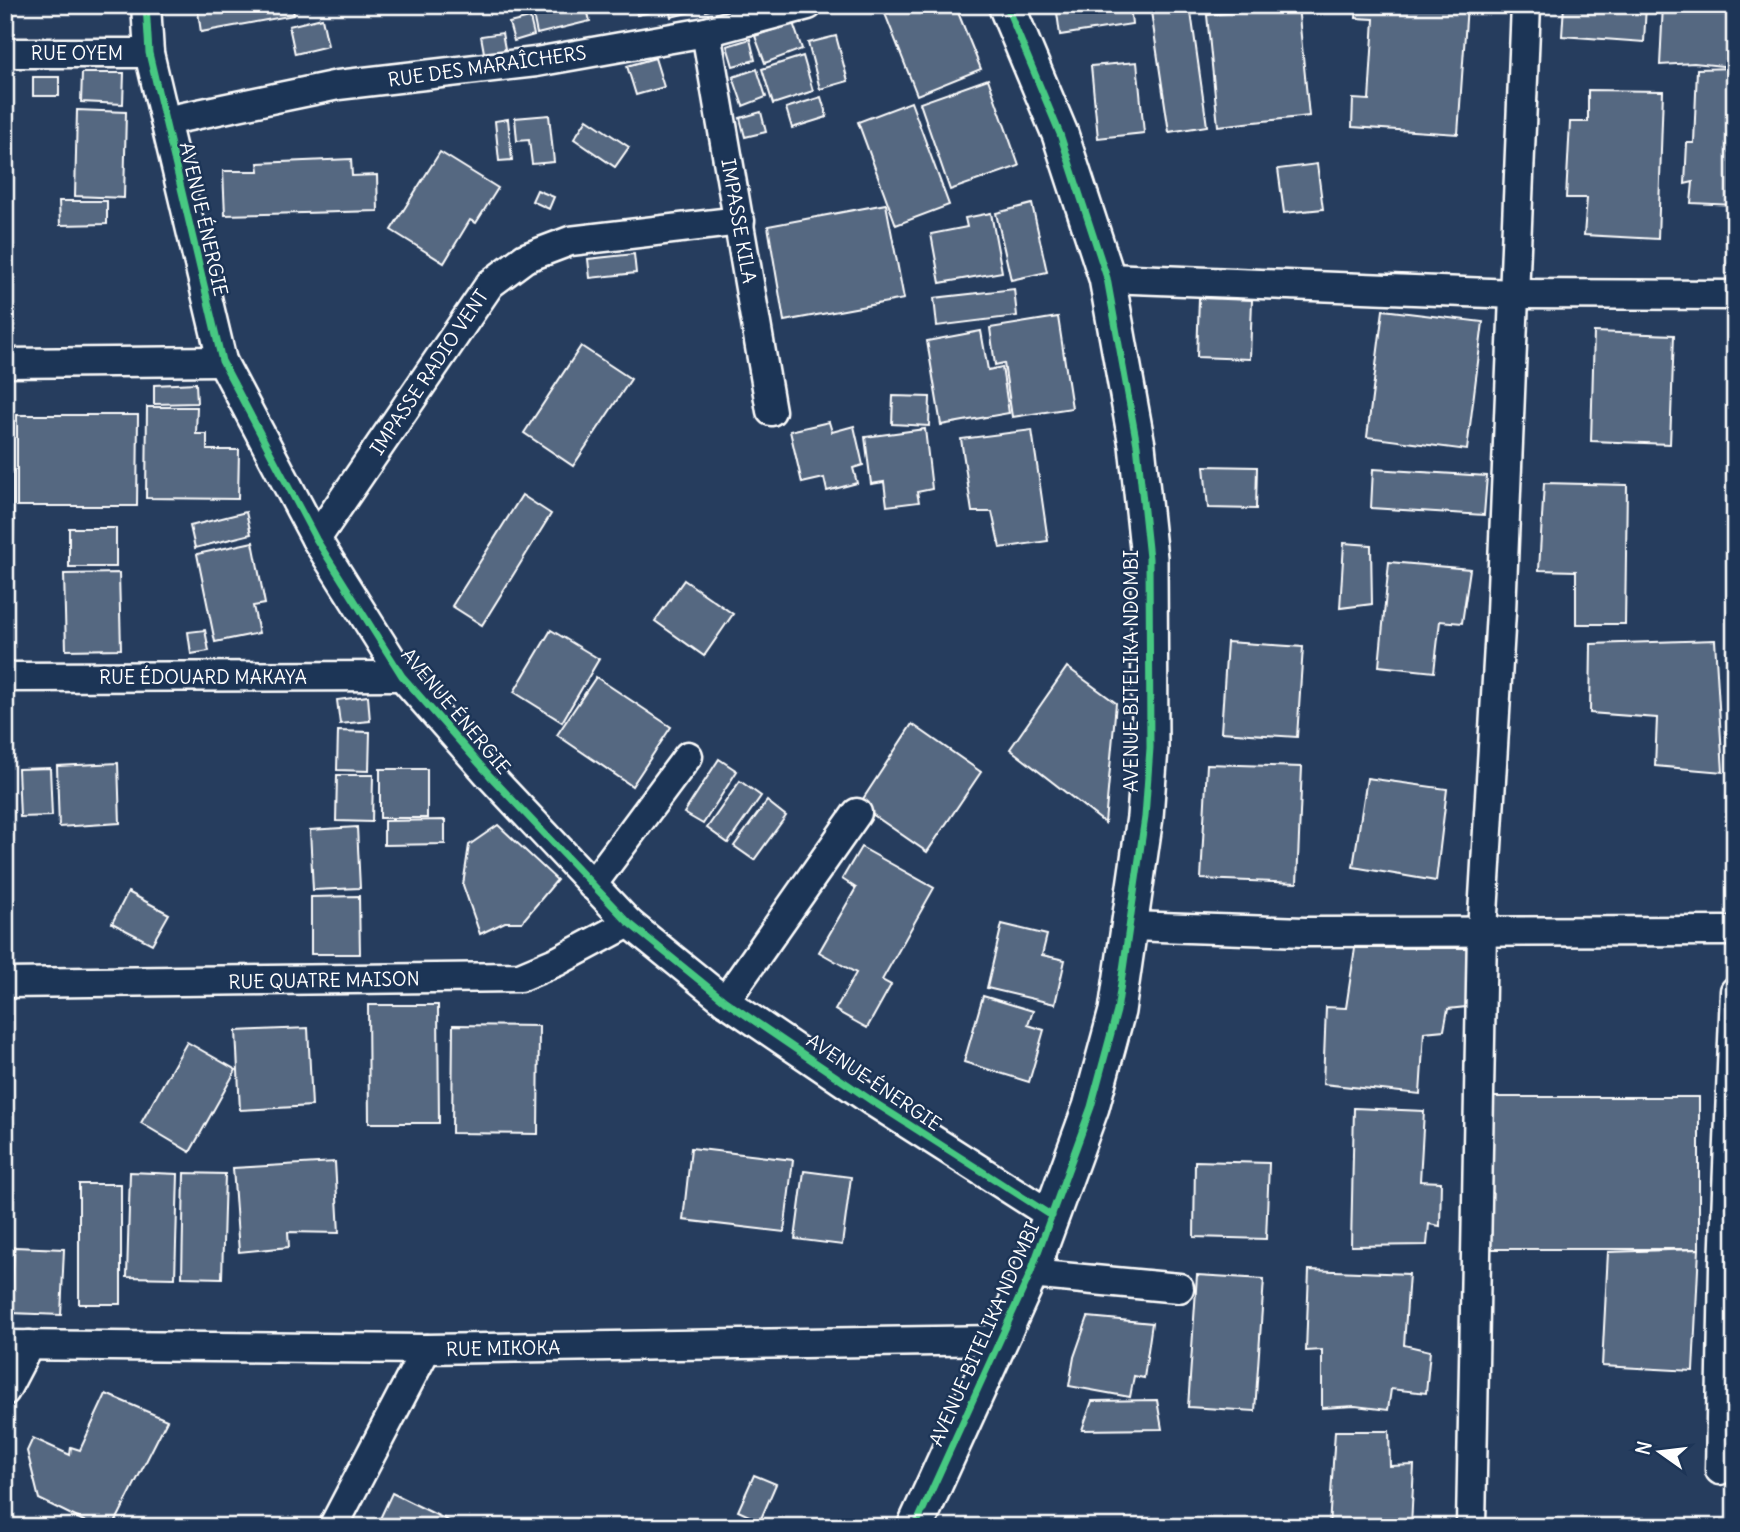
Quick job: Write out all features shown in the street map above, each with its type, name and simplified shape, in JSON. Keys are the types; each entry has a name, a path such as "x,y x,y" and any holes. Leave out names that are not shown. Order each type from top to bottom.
{"street":[{"name":"AVENUE ÉNERGIE","path":"146,5 149,53 222,361 316,538 401,676 490,776 629,923 726,1001 872,1101 1052,1216"},
{"name":"RUE DES MARAÎCHERS","path":"165,121 338,85 536,62 706,32 808,5"},
{"name":"AVENUE BITELIKA NDOMBI","path":"915,1527 1030,1274 1091,1107 1117,1012 1145,817 1150,748 1149,558 1137,444 1107,278 1060,134 1006,5"},
{"path":"1471,1527 1482,932 1501,612 1526,5"},
{"name":"IMPASSE KILA","path":"706,32 771,411"},
{"name":"RUE OYEM","path":"5,53 149,53"},
{"name":"IMPASSE RADIO VENT","path":"316,538 490,284 525,258 570,242 740,221"},
{"path":"1107,278 1515,294 1735,296"},
{"path":"5,363 222,361"},
{"name":"RUE ÉDOUARD MAKAYA","path":"5,677 401,676"},
{"path":"592,885 688,756"},
{"path":"726,1001 857,813"},
{"name":"RUE QUATRE MAISON","path":"5,983 520,977 558,961 629,923"},
{"path":"1130,926 1304,932 1735,931"},
{"path":"1720,1470 1724,1267 1735,991"},
{"path":"1030,1274 1179,1288"},
{"name":"RUE MIKOKA","path":"17,1345 426,1349 1000,1340"},
{"path":"5,1391 17,1345"},
{"path":"333,1527 426,1349"}],"building":[{"path":"197,5 292,5 294,15 201,32"},
{"path":"531,5 586,5 590,21 537,34"},
{"path":"635,5 659,5 660,10 637,15"},
{"path":"668,5 698,5 699,10 671,17"},
{"path":"705,5 731,5 706,11"},
{"path":"898,5 955,5 981,69 917,95 884,11"},
{"path":"1056,5 1130,5 1132,24 1060,35"},
{"path":"1150,5 1190,5 1207,126 1169,132"},
{"path":"1357,5 1467,5 1458,134 1352,127 1353,99 1369,100 1374,19 1356,18"},
{"path":"1564,5 1646,5 1644,42 1562,36"},
{"path":"1663,5 1733,5 1732,67 1694,63 1660,65"},
{"path":"1298,6 1309,116 1218,126 1207,15"},
{"path":"322,18 328,46 295,54 289,26"},
{"path":"530,18 534,35 514,41 509,23"},
{"path":"793,23 802,49 765,63 755,36"},
{"path":"502,33 506,54 485,58 481,36"},
{"path":"836,36 848,81 820,89 808,43"},
{"path":"750,39 755,60 733,66 727,46"},
{"path":"803,56 813,91 773,104 762,69"},
{"path":"655,58 664,87 636,95 627,66"},
{"path":"1137,62 1144,133 1098,138 1091,66"},
{"path":"1735,68 1735,205 1691,203 1693,182 1685,184 1687,143 1694,143 1697,69"},
{"path":"757,69 766,97 743,106 733,77"},
{"path":"82,73 124,73 123,104 81,102"},
{"path":"33,77 59,77 59,96 33,96"},
{"path":"988,79 1019,166 950,190 920,103"},
{"path":"1588,90 1663,91 1658,239 1584,235 1587,198 1566,198 1570,122 1588,122"},
{"path":"821,97 827,117 792,128 786,108"},
{"path":"911,102 949,205 896,225 858,122"},
{"path":"77,110 126,112 124,198 75,196"},
{"path":"761,112 766,132 745,137 740,118"},
{"path":"549,115 554,162 532,164 529,140 517,141 515,118"},
{"path":"508,119 512,160 499,161 495,121"},
{"path":"587,119 629,147 615,167 574,139"},
{"path":"440,152 498,188 476,223 470,220 444,263 391,230"},
{"path":"351,159 352,176 377,175 378,211 225,215 223,171 259,171 258,163"},
{"path":"1317,164 1323,209 1284,213 1278,169"},
{"path":"537,190 554,197 549,209 532,201"},
{"path":"59,201 107,201 107,224 60,225"},
{"path":"886,204 904,299 784,321 768,226"},
{"path":"1032,204 1047,272 1011,280 996,213"},
{"path":"991,213 1002,272 940,283 931,234 967,227 965,218"},
{"path":"634,254 636,273 590,278 588,259"},
{"path":"1014,289 1017,316 937,326 934,298"},
{"path":"1199,298 1252,300 1250,359 1197,357"},
{"path":"1383,310 1483,322 1467,450 1367,437"},
{"path":"1058,317 1072,408 1012,417 1004,363 995,365 990,328"},
{"path":"981,331 988,370 1002,367 1009,413 941,425 927,341"},
{"path":"1594,332 1674,335 1670,444 1591,441"},
{"path":"581,346 631,379 573,466 524,433"},
{"path":"196,383 197,403 154,404 154,385"},
{"path":"10,385 13,428 5,429 5,386"},
{"path":"893,396 930,397 929,426 892,424"},
{"path":"147,407 197,407 196,434 207,434 207,450 239,450 238,499 146,498"},
{"path":"17,415 138,415 137,506 17,506"},
{"path":"829,422 832,432 854,426 863,465 853,468 857,483 827,491 824,478 802,483 790,431"},
{"path":"925,429 932,489 917,492 919,502 887,506 884,482 871,484 865,437"},
{"path":"1032,430 1048,541 1000,548 992,512 972,512 961,439"},
{"path":"5,440 12,440 13,513 5,513"},
{"path":"1204,466 1257,467 1256,509 1208,508"},
{"path":"1373,469 1487,476 1484,515 1371,508"},
{"path":"1544,483 1627,485 1625,624 1576,624 1576,571 1539,570"},
{"path":"522,495 551,514 482,625 452,606"},
{"path":"246,512 251,534 195,548 190,526"},
{"path":"5,519 14,520 12,563 5,563"},
{"path":"69,528 116,528 116,567 69,567"},
{"path":"253,542 265,604 253,606 259,633 215,642 197,554"},
{"path":"1344,543 1371,545 1372,604 1340,608"},
{"path":"1389,562 1470,569 1462,623 1440,621 1434,672 1379,666"},
{"path":"119,573 121,649 66,650 64,574"},
{"path":"684,580 733,614 704,656 655,621"},
{"path":"205,630 209,651 191,654 188,632"},
{"path":"551,630 599,659 562,722 514,692"},
{"path":"1715,640 1723,772 1655,766 1657,718 1590,713 1591,644"},
{"path":"1227,642 1303,647 1297,737 1221,732"},
{"path":"1067,667 1116,703 1105,823 1010,749"},
{"path":"596,677 671,727 632,786 557,735"},
{"path":"368,696 370,721 340,724 337,700"},
{"path":"912,724 981,772 927,852 859,805"},
{"path":"338,731 370,732 369,771 337,770"},
{"path":"719,759 737,771 703,824 684,813"},
{"path":"118,763 120,823 59,827 57,766"},
{"path":"1207,764 1302,767 1297,883 1201,879"},
{"path":"50,768 52,816 20,817 18,769"},
{"path":"380,769 427,769 427,818 380,818"},
{"path":"337,775 373,775 372,822 336,821"},
{"path":"1367,778 1447,789 1436,881 1353,867"},
{"path":"740,781 761,796 728,843 707,828"},
{"path":"767,801 786,816 754,860 734,846"},
{"path":"445,820 445,844 384,845 384,821"},
{"path":"498,825 557,880 522,922 505,922 480,934 463,885 469,845"},
{"path":"357,827 360,888 313,890 310,830"},
{"path":"861,847 934,888 882,980 891,985 867,1028 835,1010 856,973 819,952 856,888 842,879"},
{"path":"128,892 169,914 152,944 112,923"},
{"path":"359,896 360,954 311,954 311,897"},
{"path":"1002,924 1047,935 1042,955 1065,960 1055,1004 987,988"},
{"path":"1355,948 1470,948 1466,1007 1448,1009 1444,1030 1424,1032 1420,1094 1323,1084 1326,1007 1346,1008"},
{"path":"983,996 1033,1011 1028,1025 1044,1030 1029,1082 964,1062"},
{"path":"368,1005 438,1005 439,1123 369,1123"},
{"path":"453,1025 539,1026 538,1134 452,1133"},
{"path":"308,1028 312,1106 240,1110 236,1031"},
{"path":"187,1042 236,1070 190,1152 141,1123"},
{"path":"1484,1097 1699,1097 1699,1249 1483,1249"},
{"path":"1354,1108 1424,1111 1420,1181 1441,1182 1440,1226 1429,1224 1427,1245 1351,1246"},
{"path":"691,1148 793,1160 784,1232 683,1220"},
{"path":"1195,1161 1269,1163 1266,1239 1194,1237"},
{"path":"335,1162 339,1233 288,1232 289,1247 239,1252 233,1168"},
{"path":"804,1171 851,1177 842,1245 795,1239"},
{"path":"130,1172 178,1174 175,1278 127,1277"},
{"path":"184,1173 225,1174 222,1278 182,1277"},
{"path":"79,1184 121,1184 121,1304 79,1304"},
{"path":"14,1247 64,1249 61,1315 11,1313"},
{"path":"1699,1249 1693,1371 1602,1366 1608,1252"},
{"path":"1309,1270 1409,1274 1404,1345 1430,1351 1426,1393 1391,1389 1388,1410 1355,1406 1322,1408 1322,1350 1306,1351"},
{"path":"1197,1275 1264,1279 1255,1411 1188,1407"},
{"path":"1088,1317 1152,1323 1144,1378 1134,1376 1130,1397 1069,1386 1074,1357"},
{"path":"106,1394 167,1420 113,1527 96,1527 39,1499 27,1451 33,1438 70,1455 71,1447 80,1450"},
{"path":"1157,1400 1162,1429 1082,1430 1092,1401"},
{"path":"1335,1431 1389,1431 1390,1466 1414,1465 1411,1527 1329,1527"},
{"path":"754,1475 776,1484 760,1521 738,1511"},
{"path":"392,1493 461,1527 376,1527"},
{"path":"149,1520 162,1527 145,1527"}],"cycle path":[{"path":"146,5 149,53 222,361 316,539 402,676 490,776 629,923 725,1001 872,1101 1052,1216"},
{"path":"915,1527 1030,1274 1091,1107 1117,1011 1145,817 1150,748 1149,558 1137,445 1107,278 1060,134 1006,5"}]}
